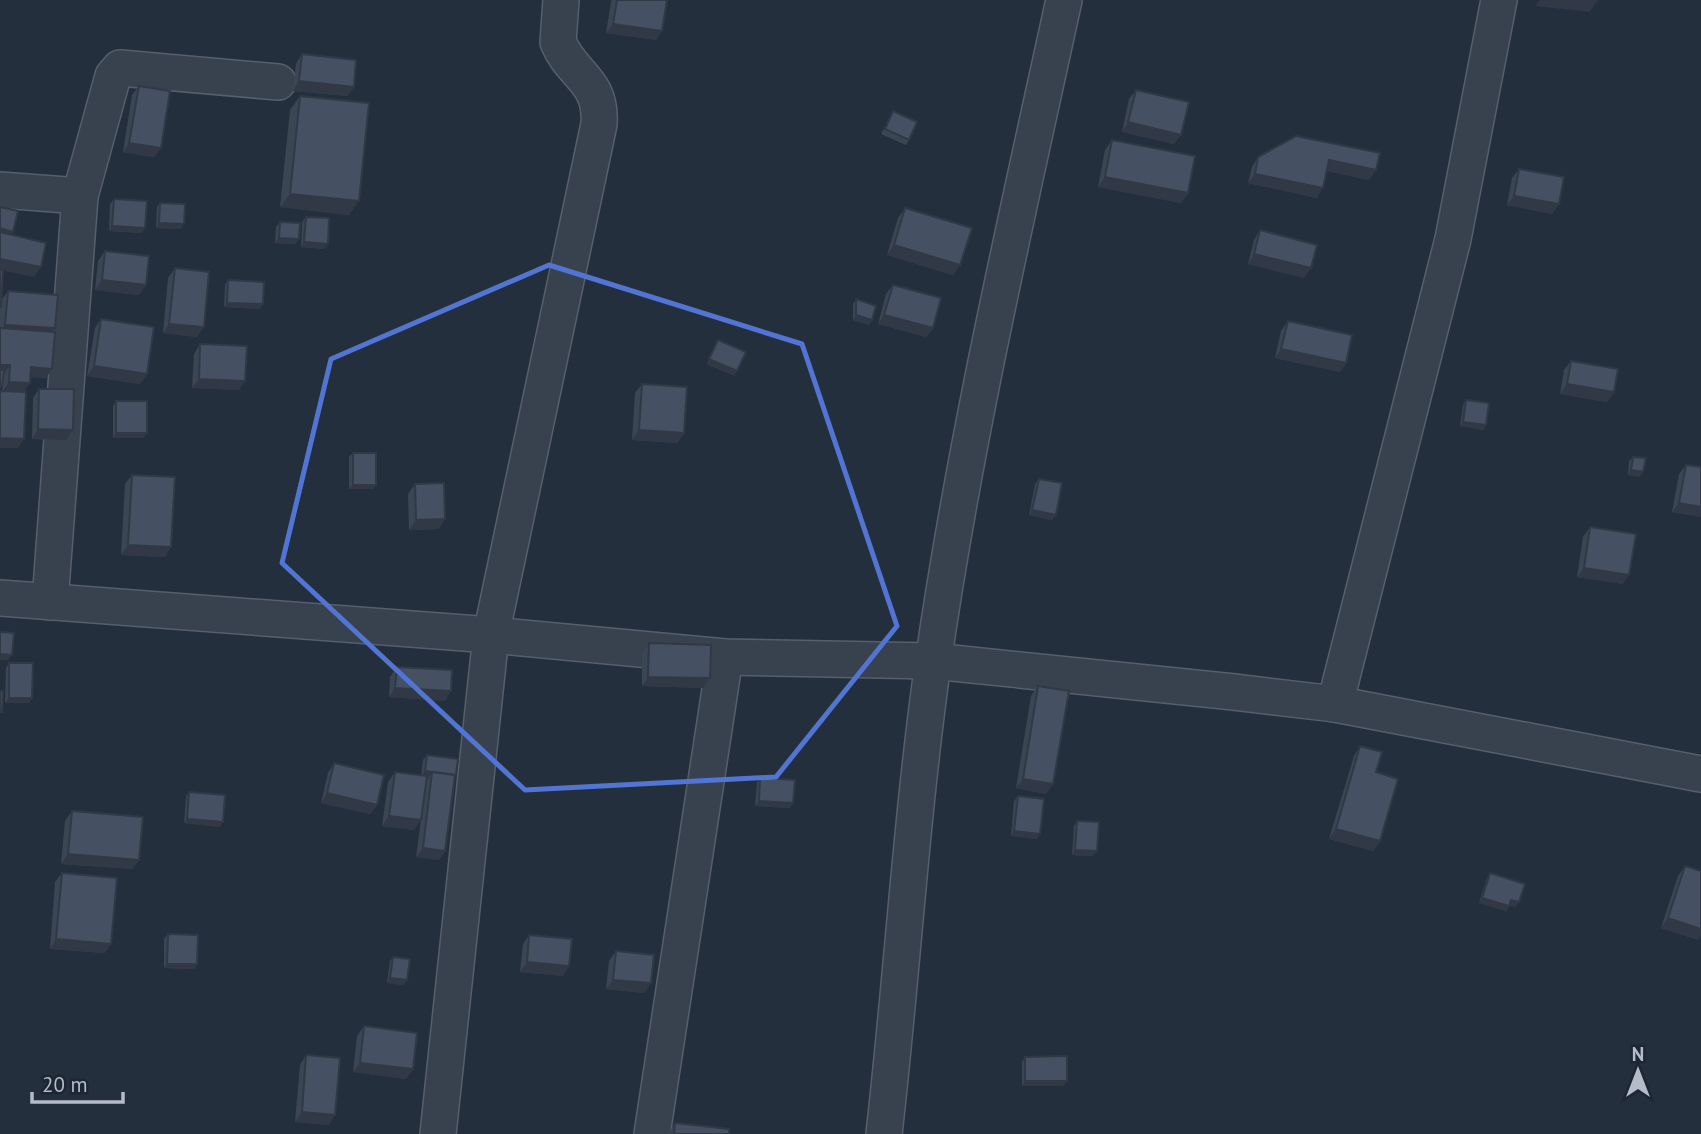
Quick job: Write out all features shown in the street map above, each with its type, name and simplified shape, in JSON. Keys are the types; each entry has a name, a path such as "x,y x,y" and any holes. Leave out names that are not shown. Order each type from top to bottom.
{"street":[{"path":"438,1134 491,635 599,124 600,110 595,90 558,42 561,0"},
{"path":"884,1134 909,855 933,661 986,355 1064,0"},
{"path":"1335,704 1453,239 1499,0"},
{"path":"50,602 80,196 113,76 120,68 278,82"},
{"path":"0,190 80,196"},
{"path":"0,598 491,635 725,657 933,661 1335,704 1701,774"},
{"path":"652,1134 725,657"}],"highlighted area":[{"path":"549,265 802,344 897,626 776,777 525,790 282,563 331,359"}],"building":[{"path":"617,0 667,0 662,31 613,24"},
{"path":"302,54 356,60 354,87 299,81"},
{"path":"139,86 170,91 161,148 129,143"},
{"path":"1136,90 1189,102 1181,135 1128,122"},
{"path":"300,96 369,103 359,201 290,194"},
{"path":"893,111 917,122 909,140 885,129"},
{"path":"1296,136 1380,153 1376,170 1329,160 1323,188 1255,174 1258,157"},
{"path":"1112,140 1195,156 1188,193 1105,177"},
{"path":"1519,169 1564,177 1559,204 1514,196"},
{"path":"114,199 147,201 145,228 112,226"},
{"path":"160,203 185,204 184,224 159,223"},
{"path":"0,207 18,211 13,232 0,228"},
{"path":"905,208 972,228 960,265 894,245"},
{"path":"306,217 329,218 328,244 304,242"},
{"path":"280,222 300,223 299,239 279,238"},
{"path":"1260,230 1317,245 1311,268 1254,254"},
{"path":"0,232 46,243 41,267 0,259"},
{"path":"105,251 149,256 146,285 102,280"},
{"path":"175,268 209,272 204,327 169,324"},
{"path":"0,270 3,270 1,307 0,307"},
{"path":"228,280 264,282 263,304 227,303"},
{"path":"893,285 941,298 933,328 884,315"},
{"path":"8,291 58,295 55,328 5,325"},
{"path":"856,299 876,306 872,320 856,315"},
{"path":"101,319 154,327 147,374 94,366"},
{"path":"1288,321 1352,335 1346,363 1281,349"},
{"path":"0,328 55,332 52,369 31,367 30,383 9,382 10,365 0,365"},
{"path":"718,340 746,352 737,371 709,359"},
{"path":"200,344 247,346 245,381 199,379"},
{"path":"1571,361 1618,369 1614,392 1567,384"},
{"path":"0,370 4,370 2,386 0,385"},
{"path":"642,384 687,387 684,433 639,430"},
{"path":"39,389 74,389 73,430 38,429"},
{"path":"0,391 26,392 24,439 0,438"},
{"path":"1466,400 1489,403 1486,425 1463,422"},
{"path":"116,401 147,401 147,433 116,433"},
{"path":"353,453 376,453 376,485 353,485"},
{"path":"1633,457 1646,458 1643,472 1631,470"},
{"path":"1686,465 1701,467 1701,507 1679,503"},
{"path":"132,475 175,477 171,547 128,545"},
{"path":"1039,479 1062,483 1056,515 1032,510"},
{"path":"444,483 445,519 416,520 415,484"},
{"path":"1590,527 1636,534 1629,575 1584,568"},
{"path":"0,632 14,633 12,655 0,654"},
{"path":"649,643 711,645 710,678 648,677"},
{"path":"9,663 33,663 32,698 9,698"},
{"path":"397,667 452,670 451,691 395,688"},
{"path":"1038,686 1069,691 1053,784 1023,779"},
{"path":"0,691 3,691 2,712 0,712"},
{"path":"1360,746 1382,752 1376,772 1398,779 1380,841 1336,829"},
{"path":"427,755 458,759 456,775 425,771"},
{"path":"334,763 384,775 377,805 327,793"},
{"path":"395,772 427,776 421,820 389,816"},
{"path":"432,772 455,775 445,851 423,848"},
{"path":"760,778 795,780 793,803 759,801"},
{"path":"189,792 225,795 223,822 187,819"},
{"path":"1018,796 1044,799 1040,834 1014,831"},
{"path":"72,811 143,817 139,860 68,854"},
{"path":"1077,821 1099,822 1097,851 1075,850"},
{"path":"1685,866 1701,871 1701,929 1668,918"},
{"path":"62,873 117,878 111,944 56,939"},
{"path":"1490,873 1525,884 1519,902 1511,900 1509,906 1482,898"},
{"path":"168,934 198,935 197,964 167,964"},
{"path":"529,935 572,939 569,966 527,962"},
{"path":"616,951 654,955 651,983 613,980"},
{"path":"393,957 410,959 407,980 390,978"},
{"path":"364,1026 417,1033 413,1069 360,1063"},
{"path":"306,1055 340,1058 335,1115 302,1112"},
{"path":"1067,1056 1067,1081 1025,1081 1025,1057"},
{"path":"675,1123 729,1129 729,1134 674,1134"}]}
